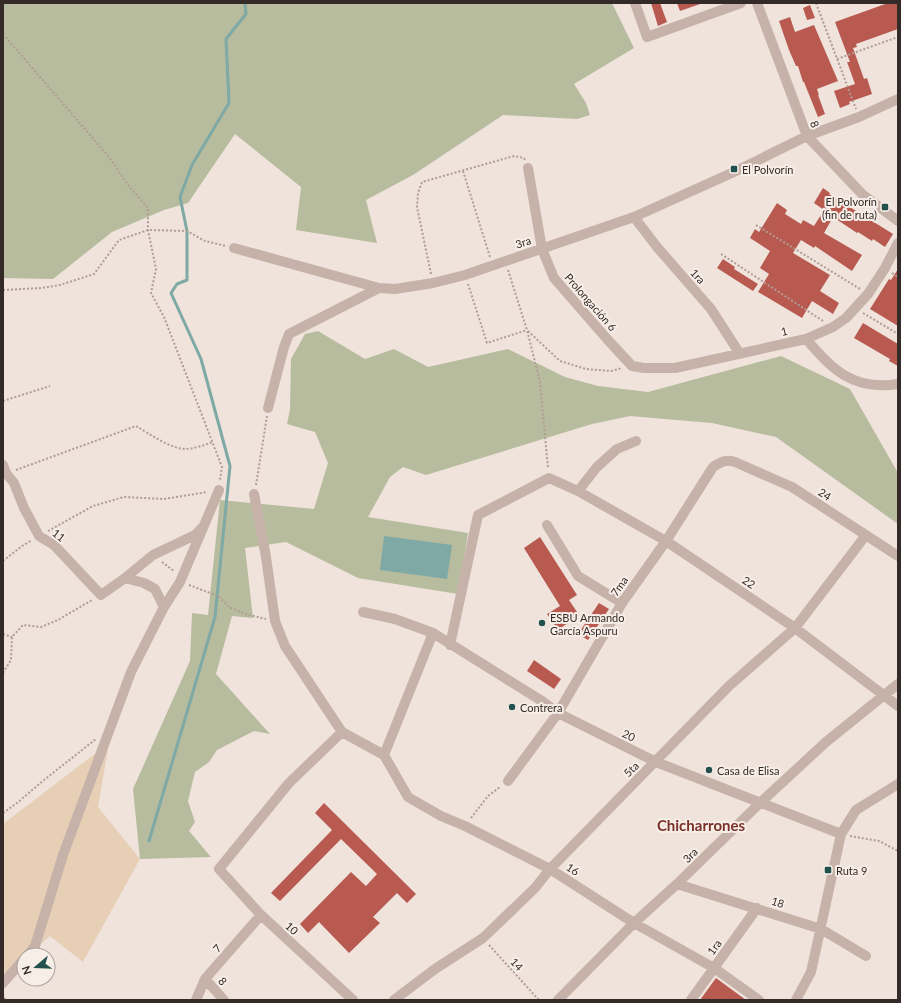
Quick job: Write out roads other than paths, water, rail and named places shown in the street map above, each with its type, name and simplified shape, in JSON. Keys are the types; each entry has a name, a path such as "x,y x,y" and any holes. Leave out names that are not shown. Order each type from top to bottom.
{"street":[{"path":"635,3 647,37 741,3"},
{"name":"8","path":"757,3 807,136 862,194 898,221"},
{"path":"807,136 858,117 898,99"},
{"name":"3ra","path":"234,248 379,288 395,288 433,283 465,275 634,217 734,172 807,136"},
{"name":"Prolongación 6","path":"528,168 542,249 554,278 632,366"},
{"name":"1ra","path":"634,217 656,247 712,309 740,354"},
{"name":"1","path":"632,366 644,368 675,368 806,338 832,327 846,318 868,294 885,268 898,243"},
{"path":"268,408 288,334 379,288"},
{"path":"806,338 823,358 845,376 857,382 873,386 898,384"},
{"path":"578,491 597,467 616,449 636,441"},
{"name":"7ma","path":"508,781 558,713 622,603 666,541 713,467 723,461 729,460 735,462"},
{"name":"24","path":"735,462 792,487 898,556"},
{"name":"11","path":"5,469 14,483 24,508 39,536 54,545 100,595 125,578"},
{"name":"22","path":"450,645 478,515 549,478 578,491 666,541 795,628 898,706"},
{"path":"34,947 63,855 131,672 164,607 180,582 219,490"},
{"path":"254,494 266,557 275,620 285,646 342,732 384,755 433,633"},
{"path":"547,525 578,576 622,603"},
{"path":"125,578 153,555 195,535 204,526"},
{"name":"5ta","path":"394,1000 435,969 483,938 535,888 550,869 729,686 795,628 866,535"},
{"path":"125,578 144,583 155,589 164,607"},
{"name":"20","path":"363,612 395,619 433,633 542,701 558,713 656,762 841,834"},
{"name":"3ra","path":"558,1000 634,923 677,884 761,802 826,742 898,684"},
{"name":"10","path":"342,732 289,783 219,869 261,915 353,1000"},
{"name":"16","path":"384,755 408,797 442,816 550,869 634,923 714,968 760,1000"},
{"path":"796,1000 812,972 841,834 856,810 898,784"},
{"name":"18","path":"677,884 821,929 866,956"},
{"name":"1ra","path":"691,1000 757,908"},
{"name":"7","path":"196,1000 205,979 261,915"},
{"path":"3,983 16,968"},
{"name":"8","path":"205,979 224,1000"}],"water":[{"path":"384,536 452,545 447,579 380,570"}],"waterway":[{"path":"149,841 215,617 230,466 201,359 171,293 177,284 187,280 187,231 180,197 192,165 229,103 226,39 246,14 245,3"}],"place":[{"name":"El Polvorín","path":"734,169"},
{"name":"El Polvorín (fin de ruta)","path":"885,207"},
{"name":"ESBU Armando García Aspuru","path":"542,623"},
{"name":"Contrera","path":"512,707"},
{"name":"Casa de Elisa","path":"709,770"},
{"name":"Ruta 9","path":"828,870"}],"district":[{"name":"Chicharrones","path":"701,825"}]}
